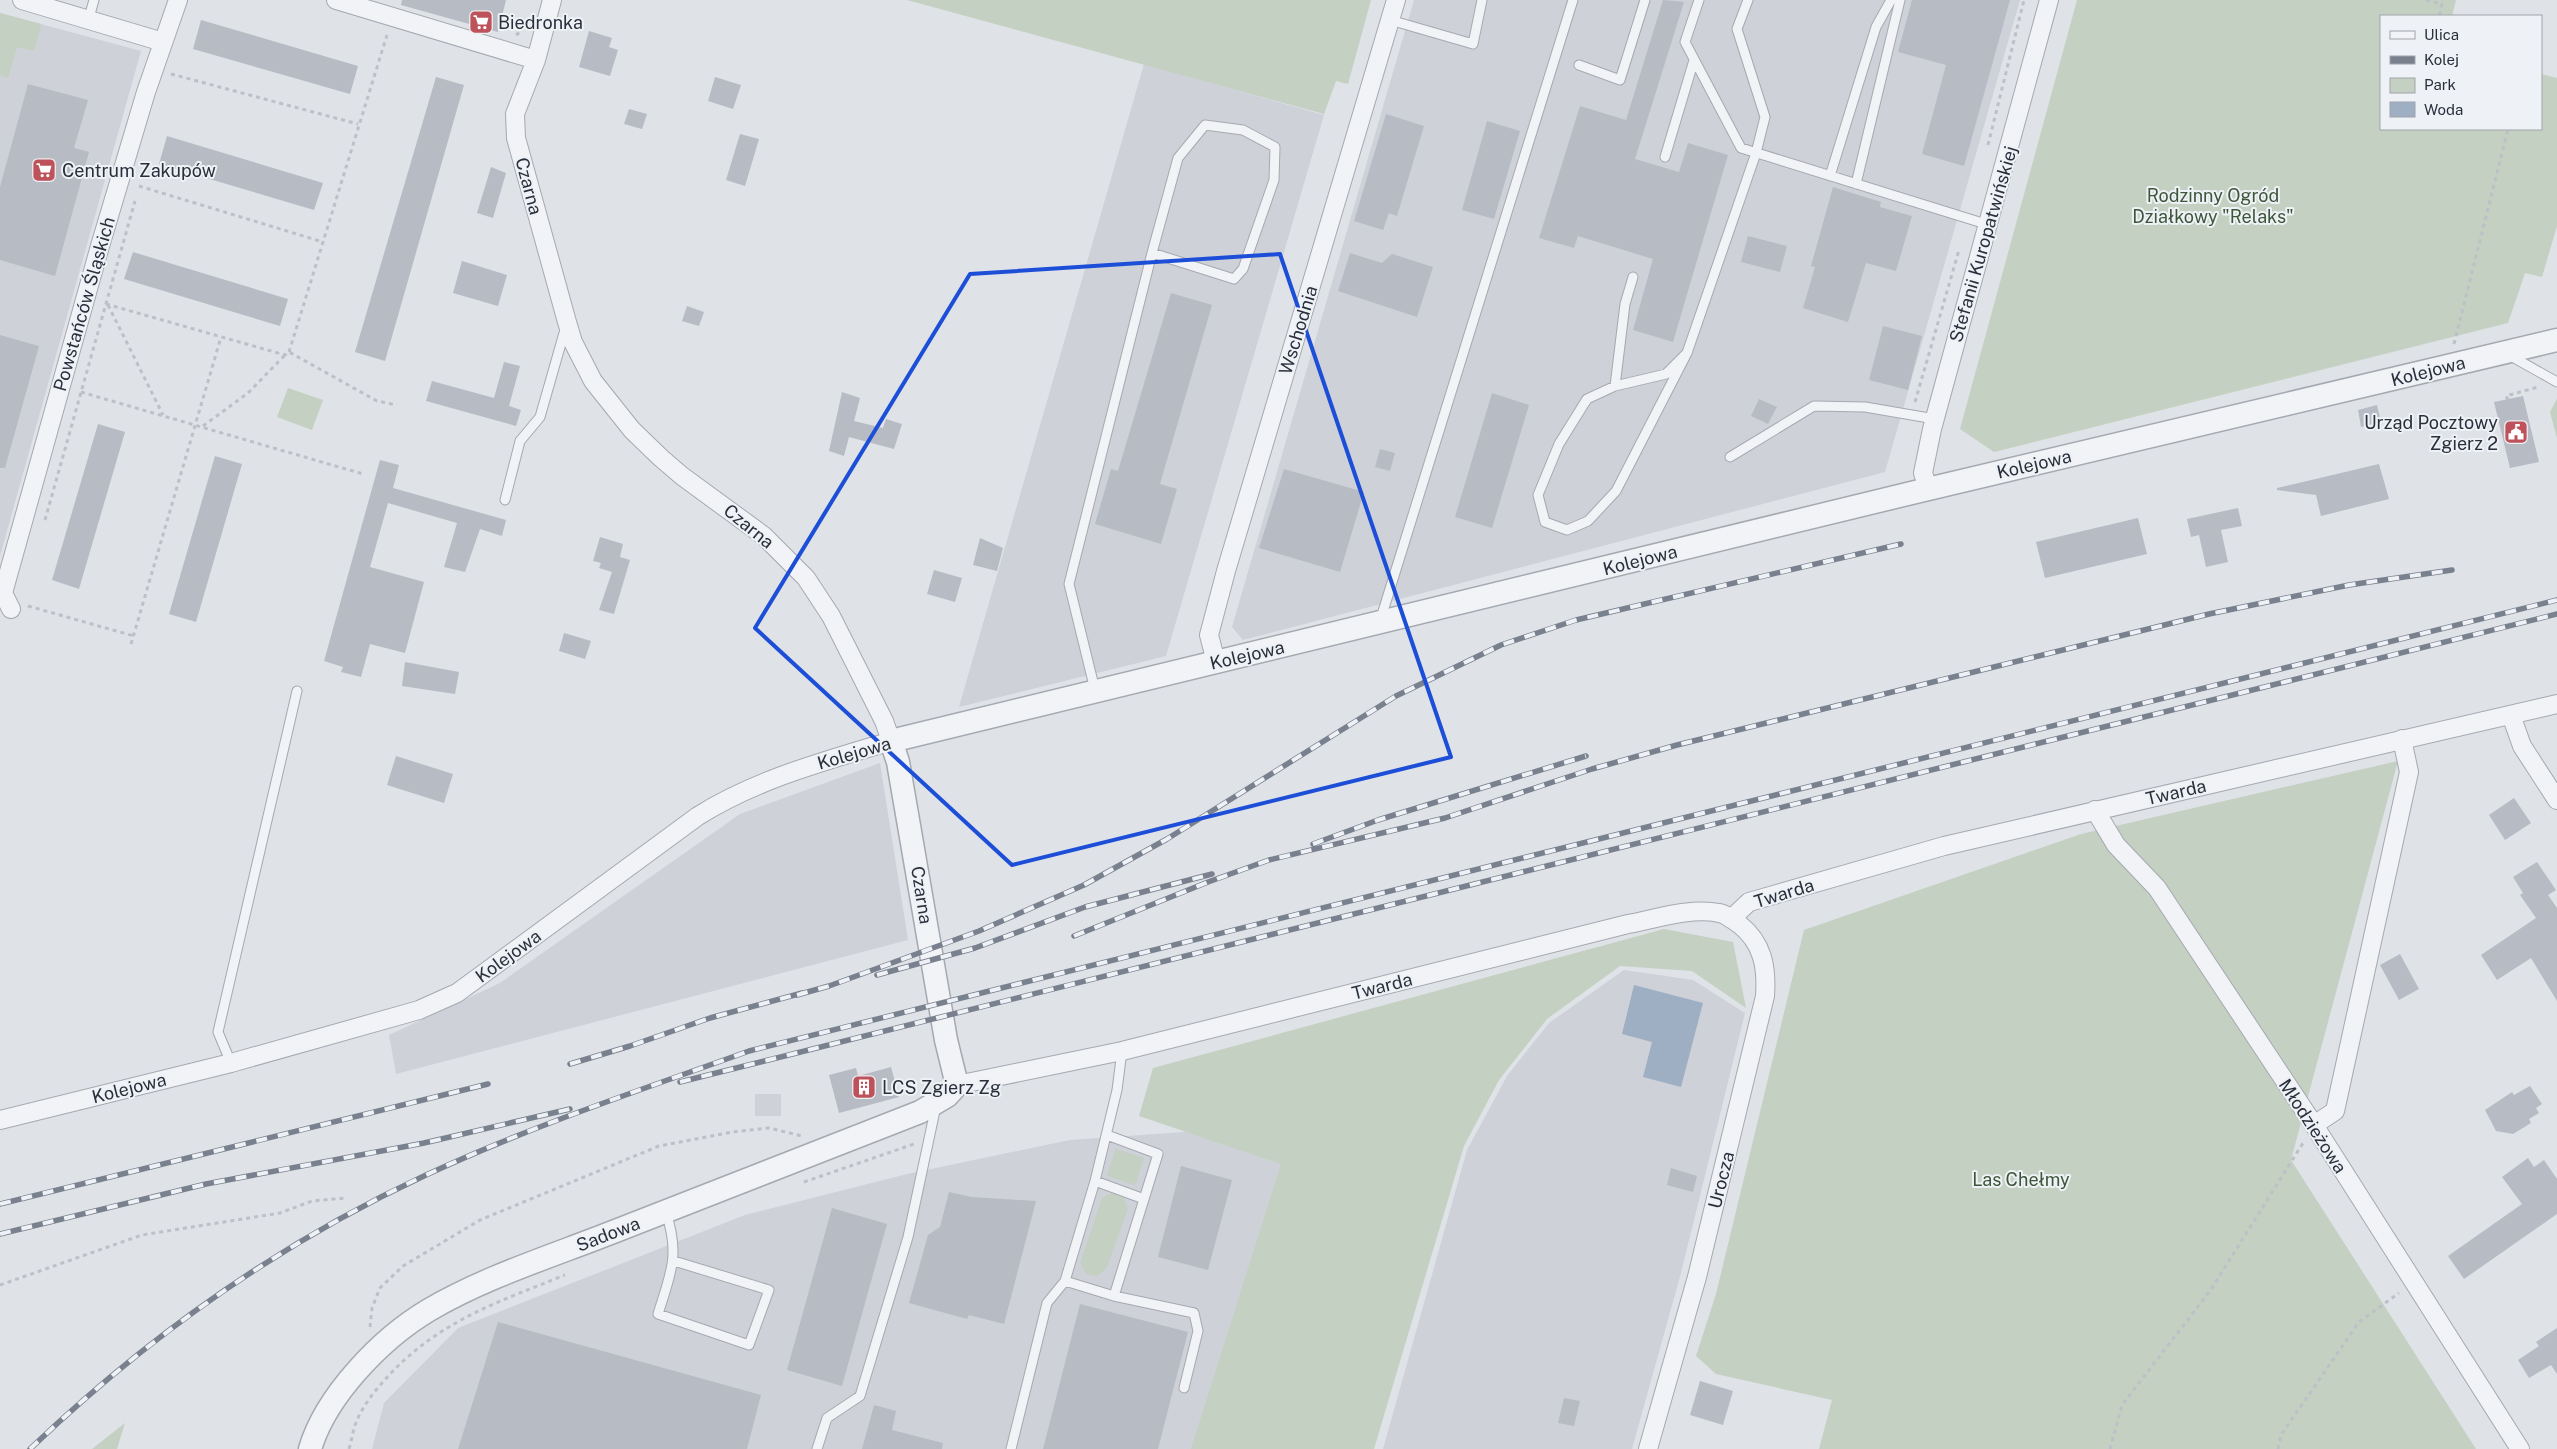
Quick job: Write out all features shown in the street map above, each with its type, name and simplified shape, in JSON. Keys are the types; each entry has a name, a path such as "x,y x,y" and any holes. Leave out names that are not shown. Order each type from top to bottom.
{"street":[{"path":"22,0 163,42"},
{"name":"Powstańców Śląskich","path":"17,607 3,593 100,246 163,42 178,0"},
{"path":"336,0 536,60"},
{"name":"Czarna","path":"552,0 536,60 515,114 516,138 573,342 593,381 632,430 682,476 764,536 811,585 830,616 884,721 898,762 946,1040 957,1086"},
{"name":"Wschodnia","path":"1216,662 1209,635 1226,571 1396,0"},
{"name":"Stefanii Kuropatwińskiej","path":"1928,489 1923,473 1935,419 1960,323 1990,226 2049,0"},
{"name":"Kolejowa","path":"0,1120 230,1063 419,1010 457,993 698,816 726,798 800,768 891,741 1096,693 1216,662 1928,489 2557,340"},
{"name":"Twarda","path":"957,1086 1122,1051 1628,924 1710,912 1720,913 1731,919 1749,902 1944,846 2557,704"},
{"path":"2511,715 2522,746 2557,800"},
{"path":"2314,1126 2335,1111 2409,772 2402,739"},
{"name":"Młodzieżowa","path":"2095,810 2116,845 2157,888 2314,1126 2520,1449"},
{"name":"Urocza","path":"1648,1449 1697,1277 1765,996 1767,974 1757,943 1745,929 1731,919"},
{"name":"Sadowa","path":"313,1447 330,1408 368,1360 381,1346 406,1326 451,1298 920,1112 936,1104 957,1086"}],"lane":[{"path":"88,21 94,0"},
{"path":"1390,20 1473,44 1482,0"},
{"path":"1379,623 1573,0"},
{"path":"1578,65 1620,80 1645,0"},
{"path":"1699,0 1685,42 1740,148 1990,226"},
{"path":"1670,377 1615,386 1587,399 1559,444 1538,494 1545,522 1567,530 1588,522 1616,490 1670,377 1688,353 1756,153 1765,117 1737,29 1748,0"},
{"path":"1830,176 1876,27 1891,0"},
{"path":"1856,184 1900,0"},
{"path":"1665,157 1694,60"},
{"path":"1096,693 1068,584 1152,253 1178,158 1205,125 1243,130 1275,147 1274,180 1243,269 1234,279 1152,253"},
{"path":"1615,386 1625,304 1633,277"},
{"path":"506,500 520,441 540,417 567,322"},
{"path":"2504,352 2557,382"},
{"path":"1730,457 1814,406 1865,407 1935,419"},
{"path":"230,1063 218,1032 297,691"},
{"path":"1011,1449 1047,1303 1066,1281 1095,1182 1117,1090 1122,1051"},
{"path":"818,1449 827,1418 860,1396 908,1237 936,1104"},
{"path":"1107,1135 1158,1154 1114,1296"},
{"path":"1095,1182 1144,1199"},
{"path":"666,1212 674,1244 674,1260 658,1314 749,1345 769,1290 674,1260"},
{"path":"1066,1281 1114,1296 1194,1313 1198,1331 1184,1388"}],"path":[{"path":"2426,0 2442,4 2439,15"},
{"path":"204,426 248,393 289,352 358,124 393,16"},
{"path":"169,70 171,74 169,84"},
{"path":"171,74 358,124"},
{"path":"2449,366 2508,130"},
{"path":"138,192 142,177"},
{"path":"139,186 323,242"},
{"path":"43,528 136,198"},
{"path":"107,304 285,355"},
{"path":"107,304 163,415"},
{"path":"131,644 221,337"},
{"path":"289,352 377,401 397,405"},
{"path":"2508,400 2506,396 2543,386"},
{"path":"81,392 204,426 363,474"},
{"path":"17,607 134,636"},
{"path":"2110,1449 2122,1405 2210,1291 2314,1126"},
{"path":"368,1360 372,1308 380,1288 403,1266 480,1220 659,1146 732,1132 769,1128 800,1134 821,1151"},
{"path":"0,1285 142,1235 280,1213 312,1201 345,1198"},
{"path":"2278,1449 2280,1435 2359,1322 2414,1283"}],"highlighted area":[{"path":"1280,254 1451,757 1012,865 755,628 970,274"}],"shaded area":[{"path":"1414,0 2020,0 1885,472 1243,640 1232,627"},
{"path":"0,13 141,51 0,556"},
{"path":"1144,64 1324,115 1166,656 959,707"},
{"path":"880,763 908,940 396,1074 389,1035 500,983 740,814"},
{"path":"1624,970 1693,980 1745,1013 1681,1273 1632,1449 1383,1449 1467,1150 1507,1076 1549,1023"},
{"path":"755,1094 781,1094 781,1116 755,1116"},
{"path":"1297,1124 1210,1449 372,1449 384,1403 458,1328 745,1215 907,1174 1070,1140"}],"green space":[{"path":"907,0 1371,0 1348,84 1336,81 1324,114"},
{"name":"Rodzinny Ogród Działkowy \"Relaks\"","path":"2077,0 2456,0 2452,15 2380,15 2380,130 2542,130 2542,74 2557,78 2557,226 2542,277 2525,273 2508,323 1994,452 1960,429"},
{"path":"0,13 41,24 34,51 17,47 8,78 0,75"},
{"path":"288,388 323,400 312,430 277,417"},
{"path":"2557,399 2557,438 2550,412"},
{"name":"Las Chełmy","path":"2398,761 2291,1160 2476,1449 1819,1449 1832,1400 1716,1374 1696,1356 1716,1294 1804,930 2081,834"},
{"path":"1664,929 1733,942 1746,1008 1692,971 1620,966 1547,1019 1499,1080 1464,1146 1374,1449 1191,1449 1281,1164 1139,1116 1153,1068"},
{"path":"1116,1149 1144,1158 1135,1185 1107,1176"},
{"path":"1112,1193 1123,1197 1128,1209 1106,1269 1097,1276 1086,1274 1080,1263 1102,1198"},
{"path":"125,1423 117,1449 92,1449"}],"water":[{"path":"1634,985 1703,1003 1681,1087 1643,1077 1652,1042 1622,1034"}],"building":[{"name":"Biedronka","path":"402,0 506,0 498,32 401,5"},
{"path":"1663,0 1684,2 1635,159 1679,172 1688,143 1728,155 1673,342 1633,330 1653,259 1578,236 1574,248 1539,238 1580,106 1626,120"},
{"path":"1912,0 2010,0 1964,166 1922,154 1946,65 1898,52"},
{"path":"201,20 358,66 350,94 193,49"},
{"path":"589,31 612,38 609,47 618,50 610,76 579,67"},
{"path":"436,77 464,85 385,361 355,352"},
{"path":"715,77 741,85 733,109 708,101"},
{"name":"Centrum Zakupów","path":"28,84 88,100 74,148 89,152 55,276 0,260 0,187"},
{"path":"629,109 647,114 642,129 624,124"},
{"path":"1386,114 1424,126 1397,216 1389,213 1383,230 1354,221"},
{"path":"1487,121 1520,131 1494,219 1462,210"},
{"path":"740,134 759,139 745,186 726,180"},
{"path":"167,136 323,183 314,210 159,164"},
{"path":"491,167 506,173 493,218 477,213"},
{"path":"1833,187 1881,202 1880,207 1912,216 1896,271 1866,263 1848,322 1803,308 1815,267 1811,266"},
{"path":"1748,236 1787,246 1780,272 1741,262"},
{"path":"133,252 288,299 280,326 124,279"},
{"path":"1350,253 1382,263 1392,254 1433,267 1417,317 1338,291"},
{"path":"462,261 507,275 498,306 453,293"},
{"path":"1171,293 1212,305 1160,484 1177,489 1161,544 1095,524 1111,469 1118,471"},
{"path":"687,306 704,312 699,326 682,321"},
{"path":"1883,326 1922,336 1908,390 1869,380"},
{"path":"0,335 39,346 5,468 0,468"},
{"path":"504,362 520,366 509,406 521,410 516,426 426,401 432,381 494,398"},
{"path":"842,392 860,398 854,421 883,428 886,419 902,424 894,449 849,437 844,456 829,451"},
{"path":"1492,393 1529,405 1492,528 1455,517"},
{"name":"Urząd Pocztowy Zgierz 2","path":"2523,396 2539,462 2510,468 2494,402"},
{"path":"1759,399 1777,407 1768,424 1751,416"},
{"path":"2377,405 2381,422 2361,427 2358,410"},
{"path":"98,424 125,432 79,589 52,580"},
{"path":"1380,449 1395,453 1390,471 1375,467"},
{"path":"215,456 242,464 196,622 169,614"},
{"path":"380,460 399,465 393,488 506,520 502,536 480,529 465,572 444,567 457,523 388,503 370,567 424,582 405,653 370,644 361,677 341,672 343,667 324,661"},
{"path":"2379,464 2389,499 2321,516 2316,495 2277,490 2277,488"},
{"path":"1284,469 1364,492 1340,572 1259,548"},
{"path":"2238,508 2242,526 2221,530 2228,562 2206,567 2199,535 2191,537 2187,519"},
{"path":"2138,518 2147,554 2045,578 2036,542"},
{"path":"600,537 623,544 620,557 630,560 614,614 599,610 612,572 599,568 601,563 593,561"},
{"path":"980,538 1003,548 997,571 973,565"},
{"path":"934,570 962,578 955,602 927,594"},
{"path":"564,633 591,641 585,659 559,651"},
{"path":"405,662 459,672 455,694 402,686"},
{"path":"396,756 453,774 444,803 387,785"},
{"path":"2514,798 2531,823 2505,840 2489,815"},
{"path":"2537,862 2556,890 2548,895 2557,908 2557,1001 2531,958 2497,980 2481,955 2536,918 2520,895 2523,893 2513,877"},
{"path":"2400,954 2419,989 2399,1000 2380,965"},
{"name":"LCS Zgierz Zg","path":"891,1067 899,1097 839,1113 829,1075 856,1068 858,1076"},
{"path":"2530,1086 2542,1104 2536,1108 2539,1113 2529,1119 2531,1123 2513,1134 2496,1131 2485,1110 2512,1092 2514,1095"},
{"path":"2528,1158 2534,1167 2544,1160 2557,1179 2557,1214 2464,1279 2448,1256 2522,1204 2502,1177"},
{"path":"1181,1166 1232,1180 1208,1270 1158,1257"},
{"path":"1671,1168 1697,1176 1693,1192 1667,1185"},
{"path":"949,1192 972,1197 1036,1201 1004,1324 969,1315 967,1319 909,1303 928,1235 940,1227"},
{"path":"832,1208 887,1224 842,1386 787,1370"},
{"path":"1080,1304 1188,1332 1158,1449 1043,1449"},
{"path":"498,1322 761,1395 747,1449 458,1449"},
{"path":"2557,1328 2557,1374 2551,1365 2529,1378 2518,1360 2539,1346 2536,1342"},
{"path":"1700,1381 1733,1391 1723,1425 1690,1415"},
{"path":"1564,1398 1580,1401 1574,1426 1558,1423"},
{"path":"874,1405 896,1411 892,1430 943,1443 942,1449 862,1449"}],"railway":[{"path":"797,995 829,986 979,931 1084,885 1167,839 1396,696 1501,645 1576,620 1901,544"},
{"path":"1074,936 1208,882 1269,860 1445,818 1592,769 1677,745 2209,614 2349,585 2452,570"},
{"path":"30,1449 74,1408 168,1331 267,1262 319,1231 426,1175 506,1140 586,1109 749,1051 2557,600"},
{"path":"680,1082 2557,614"},
{"path":"1313,844 1378,820 1586,756"},
{"path":"877,975 975,948 1085,907 1212,874"},
{"path":"570,1064 630,1046 710,1018 802,993"},
{"path":"0,1204 488,1084"},
{"path":"0,1234 206,1184 424,1143 570,1109"}],"place":[{"name":"Biedronka","path":"481,22"},
{"name":"Centrum Zakupów","path":"44,170"},
{"name":"Urząd Pocztowy Zgierz 2","path":"2516,432"},
{"name":"LCS Zgierz Zg","path":"864,1087"}]}
